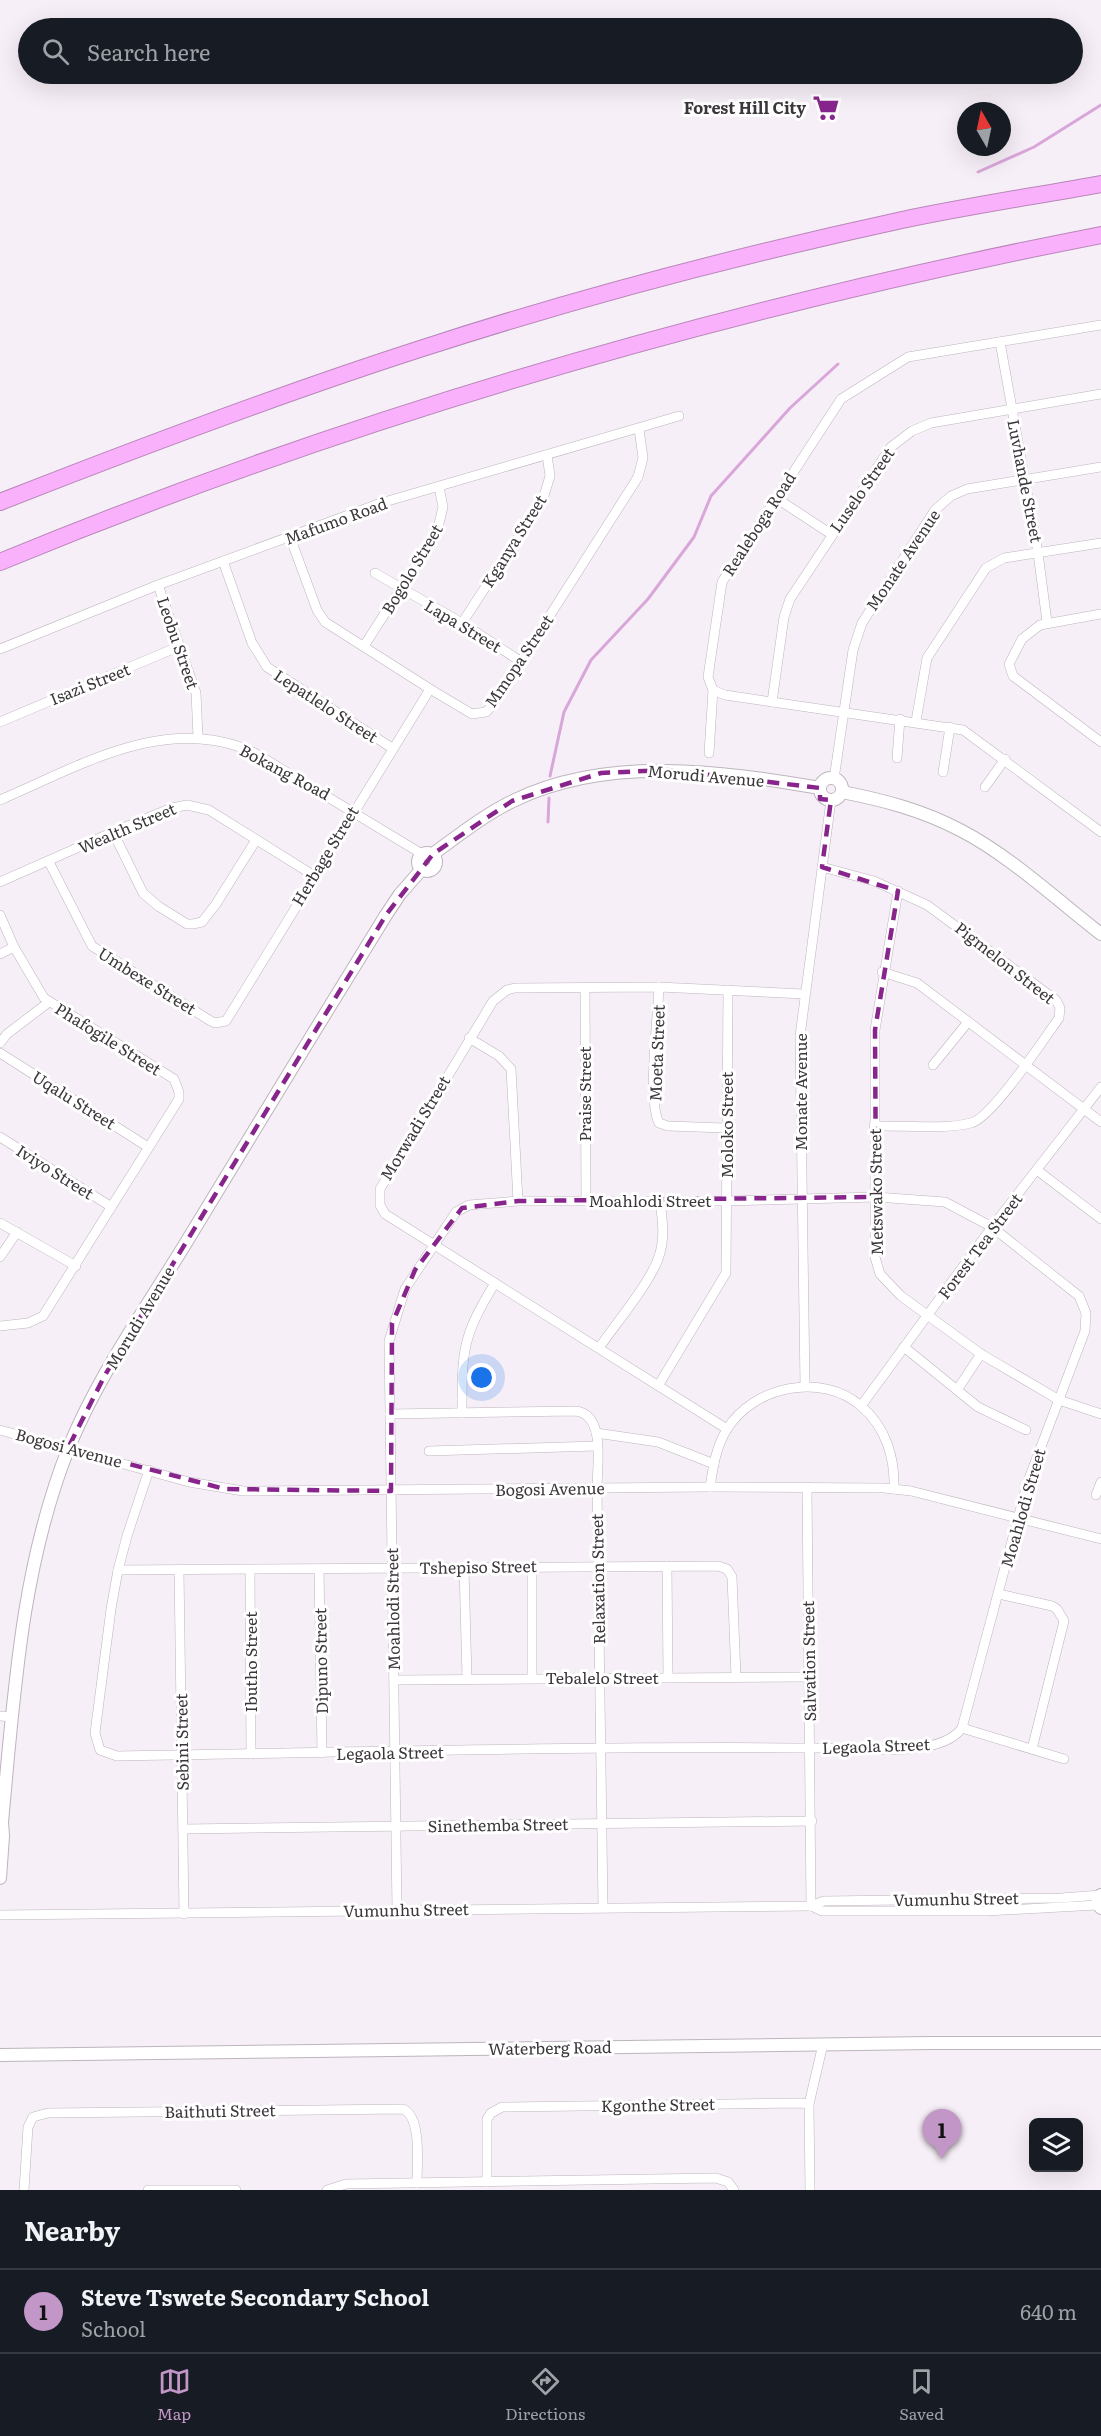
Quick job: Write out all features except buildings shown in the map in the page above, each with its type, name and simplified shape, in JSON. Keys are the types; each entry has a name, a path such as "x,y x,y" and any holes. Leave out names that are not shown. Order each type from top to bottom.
{"highway":[{"path":"0,502 247,407 423,348 525,317 663,279 903,220 1101,184"},
{"path":"0,562 260,460 580,358 816,297 981,259 1101,235"}],"street":[{"name":"Realeboga Road","path":"710,753 713,690 708,677 720,586 837,404 846,395 908,357 1101,326"},
{"name":"Luvhande Street","path":"1000,342 1038,554 1047,622"},
{"name":"Luselo Street","path":"772,702 786,608 831,534 885,454 902,437 931,423 1101,394"},
{"name":"Mafumo Road","path":"0,649 158,585 381,503 679,416"},
{"name":"Mmopa Street","path":"290,537 322,618 430,689 472,714 480,714 493,705 638,477 643,458 639,429"},
{"name":"Kganya Street","path":"462,623 543,499 550,476 547,455"},
{"name":"Monate Avenue","path":"834,779 853,650 862,623 935,510 951,496 967,489 1101,467"},
{"name":"Bogolo Street","path":"364,646 441,523 443,507 439,487"},
{"path":"776,498 831,534"},
{"path":"916,721 927,658 981,574 992,563 1004,558 1101,543"},
{"name":"Lepatlelo Street","path":"223,561 252,643 267,667 392,748"},
{"name":"Lapa Street","path":"375,573 399,589 462,623 520,661"},
{"name":"Leobu Street","path":"158,585 197,697 198,737"},
{"path":"1099,737 1013,676 1009,659 1022,639 1033,629 1047,622 1101,614"},
{"name":"Isazi Street","path":"0,722 180,646"},
{"name":"Herbage Street","path":"222,1023 232,1015 313,875 430,689"},
{"path":"713,690 725,695 951,726 972,734 1101,832"},
{"path":"897,758 900,719"},
{"path":"943,772 951,726"},
{"name":"Bokang Road","path":"0,800 135,744 160,739 198,737 229,743 255,753 428,854"},
{"path":"985,787 1005,759"},
{"name":"Morudi Avenue","path":"0,1878 6,1717 31,1573 69,1448 105,1375 399,894 422,869 429,871 435,867 437,860 428,854 513,801 568,780 601,773 668,770 820,788"},
{"path":"834,779 840,784 842,792 837,799 831,800 822,796 820,788 824,780 834,779"},
{"path":"842,792 918,811 962,831 986,845 1101,934"},
{"name":"Monate Avenue","path":"805,1386 800,1061 804,994 831,800"},
{"name":"Wealth Street","path":"0,882 171,808 187,805 209,810 313,875"},
{"path":"113,832 143,893 158,906 187,924 202,922 256,840"},
{"name":"Umbexe Street","path":"49,862 95,948 209,1020 222,1023"},
{"name":"Pigmelon Street","path":"822,867 874,881 898,891 951,921 1056,1000 1060,1008 1059,1018 984,1116 972,1123 874,1126"},
{"name":"Metswako Street","path":"898,891 882,972 874,1042 875,1257 880,1274 901,1296 981,1354 1059,1400 1101,1414"},
{"name":"Phafogile Street","path":"0,915 32,980 48,1002 174,1079 180,1092 179,1099 148,1147"},
{"path":"0,954 14,947"},
{"path":"882,972 917,983 1101,1122"},
{"name":"Morwadi Street","path":"727,1429 385,1214 380,1205 380,1189 469,1038 493,1001 507,990 659,987 804,994"},
{"name":"Moeta Street","path":"659,987 655,1098 659,1123 668,1126 725,1128"},
{"name":"Praise Street","path":"585,988 586,1201"},
{"name":"Moloko Street","path":"658,1386 723,1281 728,1260 725,1128 728,990"},
{"path":"0,1043 11,1030 48,1002"},
{"path":"933,1065 968,1022"},
{"path":"469,1038 499,1056 511,1069 518,1201"},
{"name":"Uqalu Street","path":"0,1053 148,1147"},
{"name":"Forest Tea Street","path":"861,1406 992,1227 1101,1087"},
{"name":"Iviyo Street","path":"0,1137 110,1206"},
{"path":"0,1326 39,1320 76,1266 110,1206 148,1147"},
{"path":"1037,1170 1101,1219"},
{"name":"Moahlodi Street","path":"397,1910 388,1354 392,1324 405,1289 450,1219 462,1208 482,1203 518,1201 727,1201 876,1197 945,1202 959,1207 992,1227 1071,1288 1083,1304 1085,1330 1038,1453 1018,1517 962,1728"},
{"path":"599,1348 655,1267 661,1251 660,1201"},
{"path":"0,1223 76,1266"},
{"path":"0,1257 16,1232"},
{"path":"462,1413 462,1364 466,1339 476,1315 495,1283"},
{"path":"904,1347 978,1407 1026,1430"},
{"path":"957,1390 981,1354"},
{"path":"710,1487 714,1464 727,1429 755,1402 785,1389 805,1386 824,1390 861,1406 878,1426 891,1450 894,1489"},
{"path":"390,1414 583,1412 592,1419 596,1432 658,1442 714,1464"},
{"name":"Bogosi Avenue","path":"0,1430 206,1486 243,1491 710,1487 894,1489 1018,1517 1101,1539"},
{"name":"Relaxation Street","path":"596,1432 603,1908"},
{"path":"429,1451 596,1446"},
{"name":"Legaola Street","path":"149,1470 118,1570 97,1722 97,1744 100,1750 110,1755 927,1746 950,1740 962,1728"},
{"path":"1096,1495 1101,1482"},
{"name":"Salvation Street","path":"807,1487 812,1821 811,1906"},
{"path":"667,1566 668,1677"},
{"name":"Tshepiso Street","path":"118,1570 718,1566 730,1573 736,1677"},
{"path":"532,1567 532,1678"},
{"path":"464,1568 467,1678"},
{"name":"Dipuno Street","path":"319,1569 322,1753"},
{"name":"Ibutho Street","path":"250,1570 251,1754"},
{"name":"Sebini Street","path":"179,1571 184,1914"},
{"path":"999,1594 1052,1606 1057,1609 1064,1622 1032,1749"},
{"name":"Tebalelo Street","path":"395,1680 809,1677"},
{"path":"962,1728 1064,1759"},
{"name":"Sinethemba Street","path":"184,1829 812,1821"},
{"name":"Vumunhu Street","path":"0,1915 811,1906 822,1911 987,1911 1100,1903"},
{"name":"Waterberg Road","path":"0,2055 823,2044 1101,2043"},
{"path":"810,2190 809,2104 823,2044"},
{"name":"Kgonthe Street","path":"487,2182 487,2119 491,2113 502,2108 809,2104"},
{"name":"Baithuti Street","path":"24,2190 28,2127 33,2117 48,2113 403,2109 411,2115 415,2126 417,2183"},
{"path":"327,2190 346,2184 716,2178 728,2182 734,2190"},
{"path":"148,2190 236,2190"}],"highlighted area":[{"path":"668,770 820,788 820,799 831,800 822,867 898,891 875,1030 876,1197 518,1201 462,1208 415,1270 392,1324 391,1491 225,1489 68,1448 105,1375 386,915 433,854 512,801 601,773"}],"waterway":[{"path":"978,172 1034,147 1101,105"},
{"path":"550,776 564,712 591,660 648,599 694,537 711,496 790,408 838,364"},
{"path":"548,822 549,798"}],"place":[{"name":"Forest Hill City","path":"826,108"},
{"name":"Steve Tswete Secondary School","path":"942,2159"}]}
